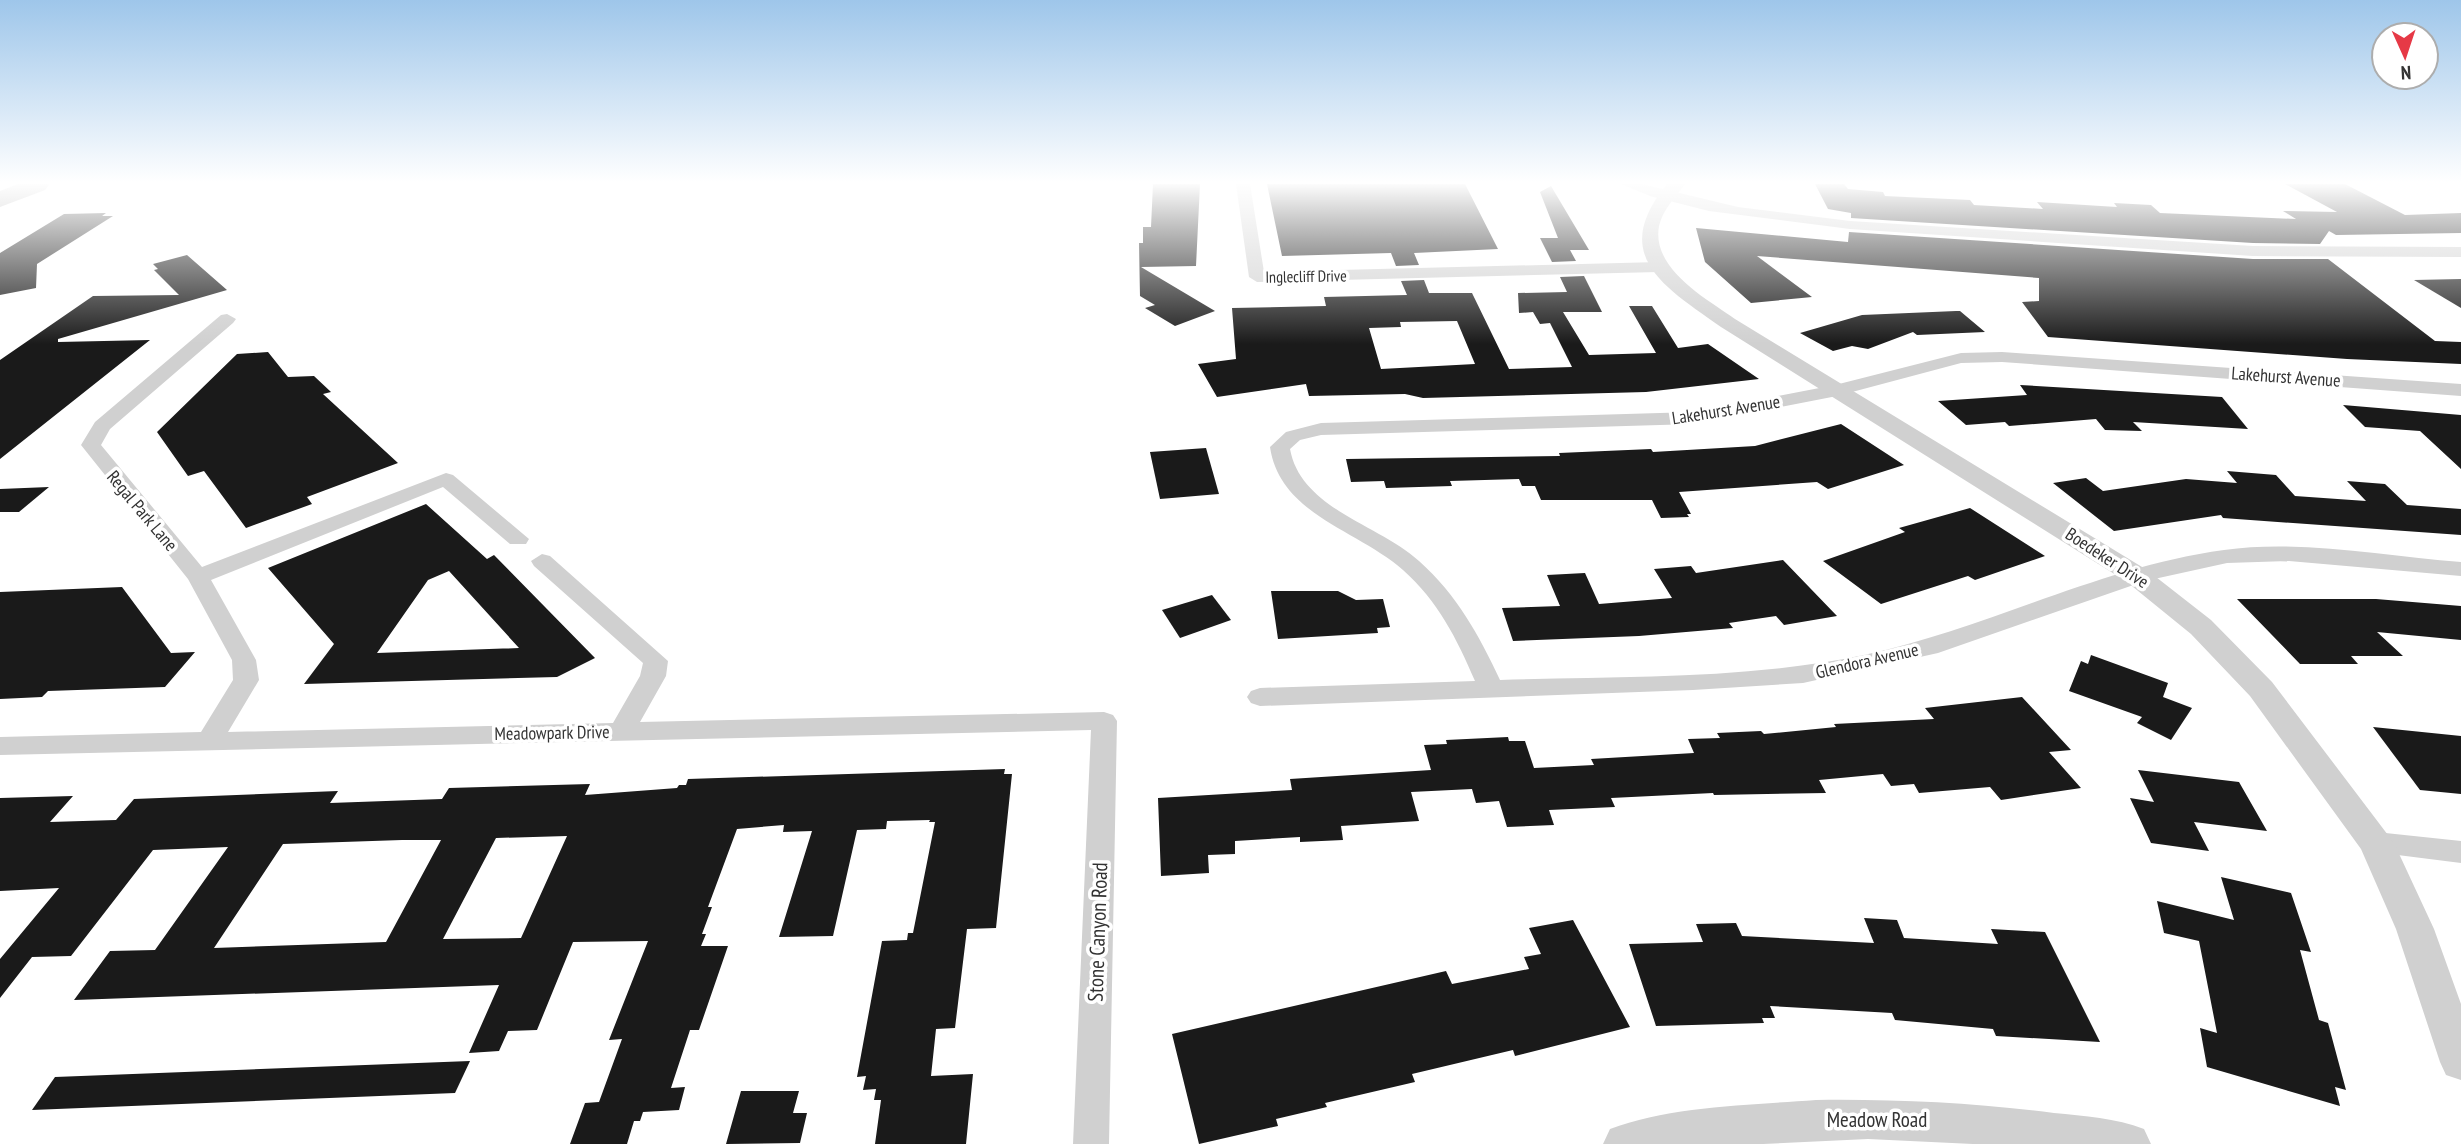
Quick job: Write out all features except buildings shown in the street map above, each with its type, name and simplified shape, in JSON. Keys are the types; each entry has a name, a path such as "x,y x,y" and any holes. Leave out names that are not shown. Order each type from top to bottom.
{"street":[{"name":"Inglecliff Drive","path":"1251,237 1257,277 1659,267"},
{"name":"Boedeker Drive","path":"1648,237 1648,247 1659,267 1690,296 1728,323 2137,576 2201,627 2261,689 2376,844 2415,929 2461,1062"},
{"path":"2045,237 2275,252 2461,252"},
{"name":"Regal Park Lane","path":"210,740 246,680 244,660 198,577 90,445 103,426 227,319"},
{"name":"Lakehurst Avenue","path":"1491,688 1457,617 1410,564 1326,510 1295,486 1279,462 1280,447 1293,436 1321,429 1694,418 1837,390 1961,358 2002,357 2461,390"},
{"path":"198,577 446,479 518,539"},
{"name":"Glendora Avenue","path":"1260,697 1693,682 1816,673 1929,647 2137,576 2179,564 2227,556 2289,554 2461,569"},
{"path":"542,561 656,661 653,676 622,731"},
{"name":"Meadowpark Drive","path":"0,747 1104,721"},
{"name":"Stone Canyon Road","path":"1091,1144 1104,721"},
{"path":"2376,844 2461,852"},
{"name":"Meadow Road","path":"1625,1144 1761,1123 1869,1117 2054,1132 2129,1144"}]}
